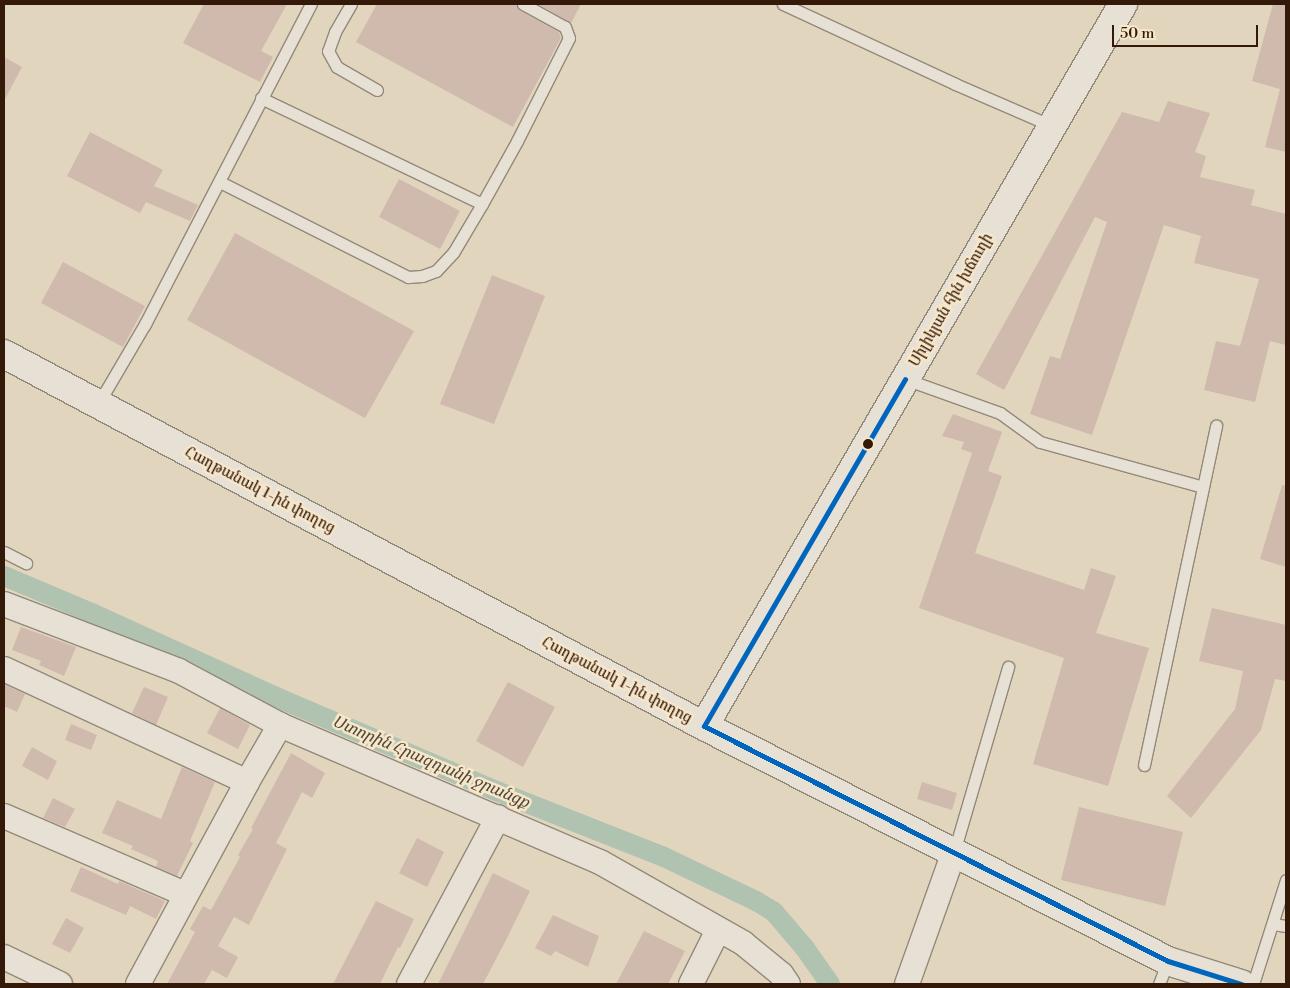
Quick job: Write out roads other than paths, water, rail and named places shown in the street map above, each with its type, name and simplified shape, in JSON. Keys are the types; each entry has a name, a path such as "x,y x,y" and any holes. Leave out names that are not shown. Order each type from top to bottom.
{"main road":[{"name":"Սիլիկյան հին խճուղի","path":"704,726 1123,4"},
{"name":"Հաղթանակ 1-ին փողոց","path":"4,354 704,726 954,852 1163,972 1241,984"}],"street":[{"path":"4,604 179,671 280,725 498,816 600,862 743,943 781,974 788,984"},
{"path":"4,669 247,782"},
{"path":"138,984 185,894 280,725"},
{"path":"4,816 185,894"},
{"path":"409,984 498,816"},
{"path":"907,984 954,852"},
{"path":"691,984 718,930"},
{"path":"4,957 27,977 60,984"}],"lane":[{"path":"98,404 144,324 220,182 261,98 311,4"},
{"path":"351,4 335,32 328,51 338,67 377,90"},
{"path":"220,182 408,277 422,276 436,271 453,253 482,204 517,141 568,38 566,27 523,4"},
{"path":"783,4 955,84 1052,126"},
{"path":"261,98 482,204"},
{"path":"905,379 1000,413 1040,442 1202,487"},
{"path":"1144,765 1216,426"},
{"path":"4,552 26,563"},
{"path":"954,852 1008,667"},
{"path":"1253,984 1286,880"},
{"path":"1273,924 1286,926"}],"waterway":[{"name":"Ստորին Հրազդանի ջրանցք","path":"4,576 94,614 276,697 499,792 664,857 756,901 774,912 804,947 830,984"}]}
